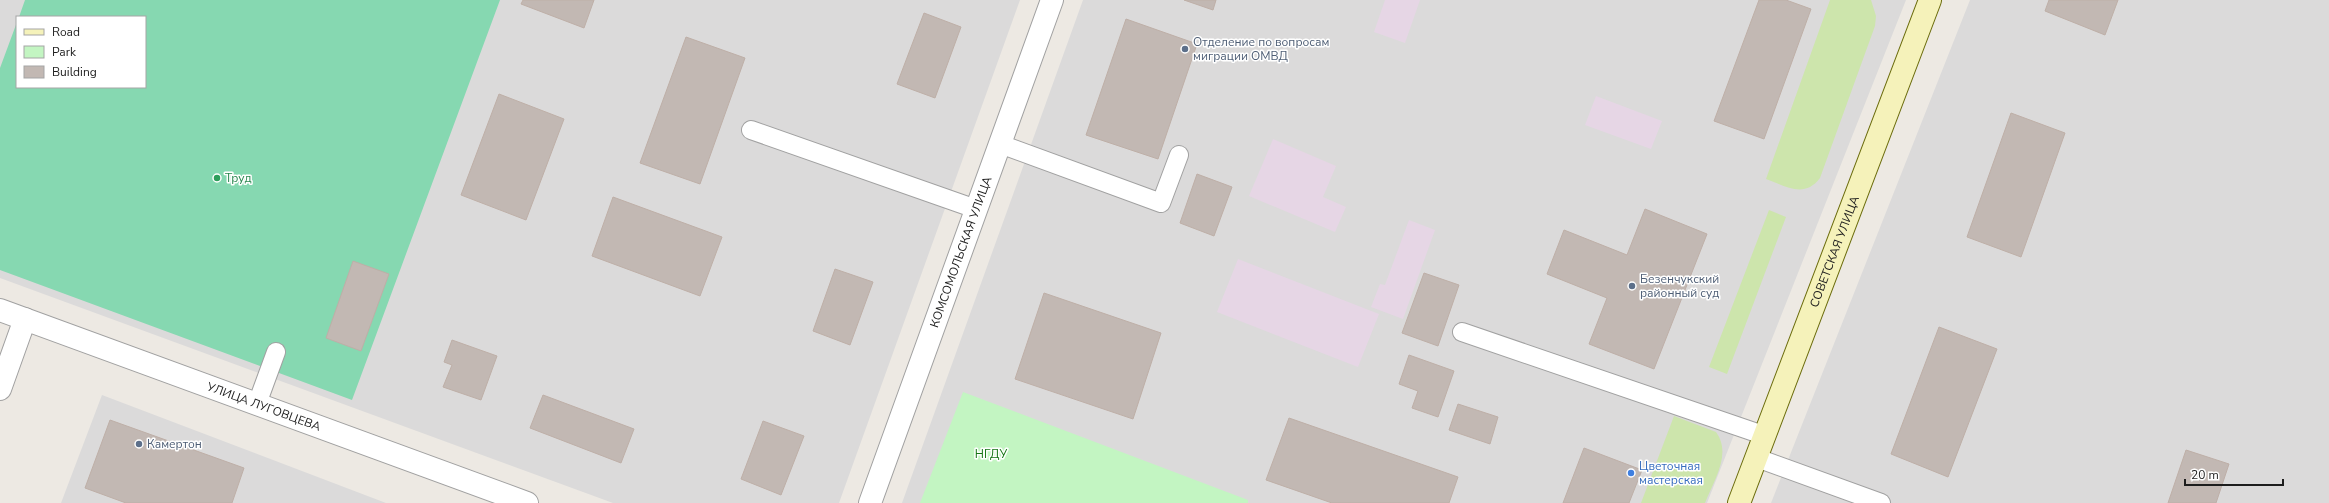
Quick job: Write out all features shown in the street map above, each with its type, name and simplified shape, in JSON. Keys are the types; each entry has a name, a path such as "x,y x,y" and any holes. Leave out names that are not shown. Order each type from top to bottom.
{"street":[{"name":"КОМСОМОЛЬСКАЯ УЛИЦА","path":"870,503 1052,0"},
{"name":"СОВЕТСКАЯ УЛИЦА","path":"1739,503 1766,436 1930,0"},
{"name":"УЛИЦА ЛУГОВЦЕВА","path":"0,310 527,503"},
{"path":"0,389 25,319"}],"lane":[{"path":"751,130 976,209"},
{"path":"1000,144 1161,203 1179,155"},
{"path":"1462,332 1766,436"},
{"path":"257,404 276,352"},
{"path":"1757,458 1881,503"}],"shaded area":[{"path":"0,0 1020,0 839,503 613,503 0,278"},
{"path":"1083,0 1906,0 1707,503 902,503"},
{"path":"1385,0 1420,0 1405,43 1374,32"},
{"path":"1970,0 2329,0 2329,503 1771,503"},
{"path":"1596,96 1662,121 1651,149 1585,125"},
{"path":"1273,139 1336,166 1323,197 1346,207 1335,232 1249,196"},
{"path":"1409,220 1435,230 1403,319 1371,307 1380,284 1385,285"},
{"path":"1238,259 1379,314 1358,367 1217,312"},
{"path":"102,395 386,503 61,503"}],"green space":[{"name":"Труд","path":"25,0 500,0 352,400 0,270 0,68 16,25 16,88 146,88 146,16 19,16"},
{"path":"1830,0 1871,0 1876,16 1875,26 1820,178 1808,188 1794,189 1766,179"},
{"path":"1769,210 1786,217 1727,374 1709,367"},
{"name":"НГДУ","path":"963,392 1248,500 1248,503 920,503"},
{"path":"1674,416 1716,432 1722,449 1722,458 1717,476 1705,503 1641,503"}],"building":[{"path":"523,0 594,0 584,28 521,4"},
{"path":"1184,0 1216,0 1213,10"},
{"path":"1759,0 1786,0 1811,9 1764,139 1714,121"},
{"path":"2049,0 2118,0 2105,35 2045,11"},
{"path":"924,13 961,27 935,98 897,84"},
{"path":"1126,19 1197,44 1158,159 1086,135"},
{"path":"686,37 745,58 700,184 640,163"},
{"path":"499,94 564,119 526,220 461,195"},
{"path":"2011,113 2065,133 2021,257 1967,237"},
{"path":"1197,174 1232,187 1214,236 1180,223"},
{"path":"613,197 722,237 700,296 592,256"},
{"name":"Безенчукский районный суд","path":"1645,209 1707,234 1654,369 1589,344 1607,298 1547,274 1564,230 1627,255"},
{"path":"353,261 389,274 361,351 326,338"},
{"path":"835,269 873,282 850,345 813,331"},
{"path":"1424,273 1459,285 1438,346 1402,333"},
{"path":"1044,293 1161,333 1133,419 1015,379"},
{"path":"1939,327 1997,349 1948,477 1891,454"},
{"path":"452,340 497,356 481,400 443,387 452,365 444,362"},
{"path":"1409,355 1454,371 1438,417 1412,408 1418,391 1399,384"},
{"path":"543,395 634,429 621,463 530,428"},
{"path":"1458,404 1498,417 1490,444 1449,430"},
{"path":"1289,418 1458,477 1449,503 1332,503 1266,480"},
{"name":"Камертон","path":"110,420 244,468 232,503 126,503 85,488"},
{"path":"763,421 804,436 781,495 741,479"},
{"path":"1584,448 1642,470 1629,503 1563,503"},
{"path":"2186,450 2229,464 2216,503 2168,503"}],"place":[{"name":"Отделение по вопросам миграции ОМВД","path":"1185,49"},
{"name":"Труд","path":"217,178"},
{"name":"Безенчукский районный суд","path":"1632,286"},
{"name":"Камертон","path":"139,444"},
{"name":"Цветочная мастерская","path":"1631,473"}]}
